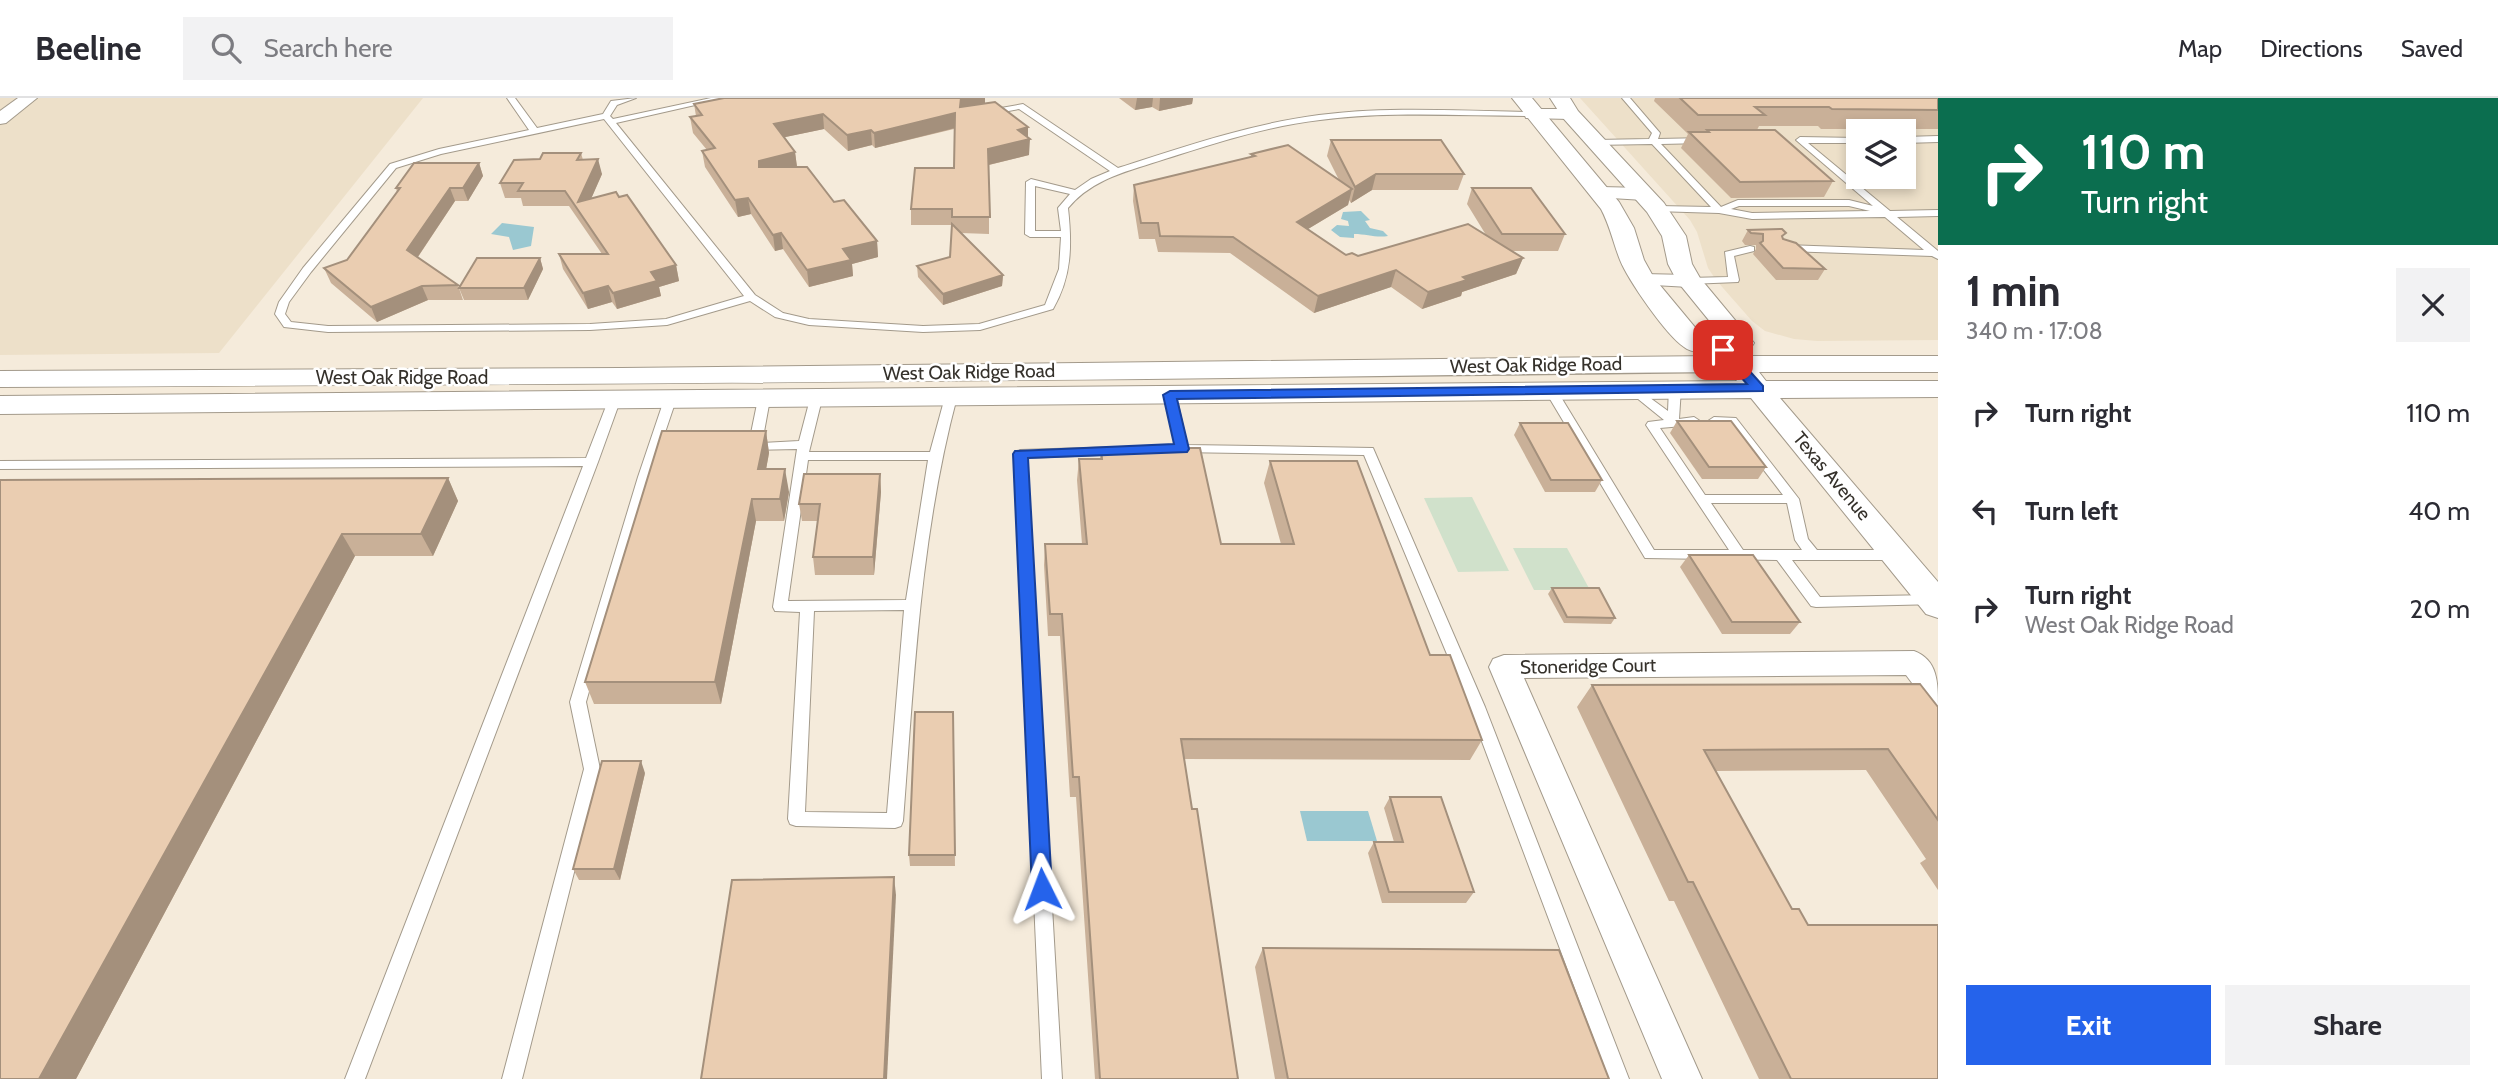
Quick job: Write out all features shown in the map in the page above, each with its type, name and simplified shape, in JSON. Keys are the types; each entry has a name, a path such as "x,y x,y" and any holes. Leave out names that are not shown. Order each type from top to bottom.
{"street":[{"path":"1,117 29,98"},
{"path":"1527,106 1565,106 1651,202 1674,236 1680,264 1689,281 1741,343 1730,357"},
{"name":"Texas Avenue","path":"1527,106 1601,193 1623,228 1633,260 1643,280 1694,343 1730,357 1936,602"},
{"path":"1601,193 1651,202"},
{"path":"1643,280 1689,281"},
{"name":"West Oak Ridge Road","path":"0,379 1346,369 1730,357 1938,364"},
{"path":"1170,395 1170,387 1180,381 1320,379 1346,369"},
{"path":"614,401 624,387 712,384 747,374"},
{"path":"154,404 176,378"},
{"name":"West Oak Ridge Road","path":"0,405 816,399 1631,388 1938,388"},
{"name":"Stoneridge Court","path":"1682,1079 1504,667 1914,663 1938,694"}],"lane":[{"path":"511,98 535,132"},
{"path":"608,119 614,103 632,98"},
{"path":"722,98 690,101 535,132 439,152 393,166 307,271 284,302 280,314 288,325 328,329 590,327 667,322 751,297"},
{"path":"1626,98 1657,132 1653,140"},
{"path":"979,115 1020,106 1116,171"},
{"path":"608,119 751,297 779,315 809,322 923,329 980,327 1049,307 1060,284 1068,254 1063,208 1076,192 1116,171 1218,140 1293,121 1342,114 1527,106"},
{"path":"1916,140 1938,139"},
{"path":"1653,140 1719,210"},
{"path":"1596,143 1720,140"},
{"path":"1787,140 1846,140"},
{"path":"1800,140 1936,254"},
{"path":"1066,234 1030,234 1031,182 1076,192"},
{"path":"1651,202 1752,216 1938,213"},
{"path":"1689,281 1734,280 1729,254 1750,248"},
{"path":"1783,248 1936,254"},
{"path":"1631,388 1673,421"},
{"path":"1673,421 1675,388"},
{"path":"1550,389 1650,555 1896,555"},
{"path":"1170,395 1175,449 1369,451 1478,707 1619,1079"},
{"path":"807,606 796,819 895,821 912,605 935,456 951,397"},
{"path":"764,399 749,447 935,456"},
{"path":"816,399 804,451 780,607 912,605"},
{"path":"512,1079 592,769 578,702 643,477 662,442 670,400"},
{"path":"355,1079 614,401"},
{"path":"1739,555 1652,425 1673,421 1732,421 1793,499 1802,540 1814,555"},
{"path":"1052,1079 1020,454 1142,450"},
{"path":"0,465 592,462"},
{"path":"1702,499 1793,499"},
{"path":"1781,555 1816,602 1936,602"}],"shaded area":[{"path":"0,98 423,98 219,353 0,355"},
{"path":"1580,98 1938,98 1938,340 1817,341 1794,339 1765,331 1752,321 1716,280 1708,268 1697,232 1690,220"}],"green space":[{"path":"1472,497 1509,571 1458,572 1424,498"},
{"path":"1513,548 1567,548 1590,590 1534,590"}],"water":[{"path":"1361,211 1370,220 1365,221 1370,228 1383,231 1388,236 1354,234 1354,238 1340,237 1331,230 1337,225 1349,226 1348,221 1341,219 1343,212"},
{"path":"502,223 534,227 531,246 513,250 509,237 491,234"},
{"path":"1300,811 1368,811 1377,841 1307,841"}],"building":[{"path":"724,98 961,98 960,107 995,102 1028,127 1018,130 1030,139 988,149 990,217 952,217 952,209 911,209 915,168 954,168 955,113 874,133 871,130 847,135 823,114 774,124 795,152 759,161 759,167 807,167 834,202 844,200 877,241 843,249 851,260 807,270 781,233 773,235 748,198 735,200 702,151 715,148 690,117 702,115 694,104"},
{"path":"1680,98 1938,98 1938,110 1755,107 1765,115 1698,115"},
{"path":"1707,130 1775,130 1833,181 1740,182 1689,132 1709,132"},
{"path":"1331,140 1441,140 1464,174 1376,174 1355,187"},
{"path":"1288,145 1352,189 1297,222 1346,255 1352,253 1358,256 1468,224 1523,258 1463,277 1467,280 1428,292 1396,270 1318,296 1233,237 1160,236 1158,223 1141,223 1134,185 1255,156 1251,154"},
{"path":"543,153 581,153 577,160 598,159 578,202 616,192 619,197 627,195 676,265 651,272 657,281 613,293 608,286 583,293 559,254 608,254 565,191 518,191 523,183 500,183 514,160 540,159"},
{"path":"414,163 479,163 463,188 450,188 407,250 458,285 422,286 371,307 324,268 347,260 400,188 396,188"},
{"path":"1472,188 1531,188 1565,234 1502,234"},
{"path":"952,224 1003,275 943,294 917,266 950,257"},
{"path":"1782,229 1786,233 1782,236 1783,239 1796,243 1825,269 1783,268 1760,243 1763,241 1763,234 1751,233 1748,230"},
{"path":"477,258 540,258 524,288 459,288"},
{"path":"1677,421 1731,421 1766,467 1709,467"},
{"path":"1520,423 1568,423 1602,480 1551,480"},
{"path":"662,431 766,431 758,469 785,469 780,499 752,499 715,682 585,682"},
{"path":"1101,448 1200,448 1221,544 1294,544 1270,461 1357,461 1430,655 1450,655 1482,740 1181,739 1192,809 1197,809 1238,1079 1100,1079 1079,777 1073,777 1062,614 1050,614 1045,544 1087,544 1079,459 1102,459"},
{"path":"804,474 880,474 873,557 813,557 820,504 799,504"},
{"path":"448,478 421,534 342,534 39,1079 0,1079 0,480"},
{"path":"1689,555 1753,555 1800,622 1732,622"},
{"path":"1552,588 1599,588 1615,618 1567,617"},
{"path":"1920,684 1938,707 1938,820 1888,749 1704,750 1792,909 1799,909 1808,925 1938,925 1938,1079 1791,1079 1693,882 1688,882 1592,685"},
{"path":"915,712 953,712 955,855 909,855"},
{"path":"602,761 641,761 614,869 573,869"},
{"path":"1390,797 1441,797 1474,892 1389,892 1374,842 1403,842"},
{"path":"894,877 884,1079 701,1079 732,880"},
{"path":"1263,948 1559,950 1609,1079 1288,1079"}],"route":[{"path":"1042,889 1020,454 1182,449 1170,395 1758,388 1723,350"}]}
